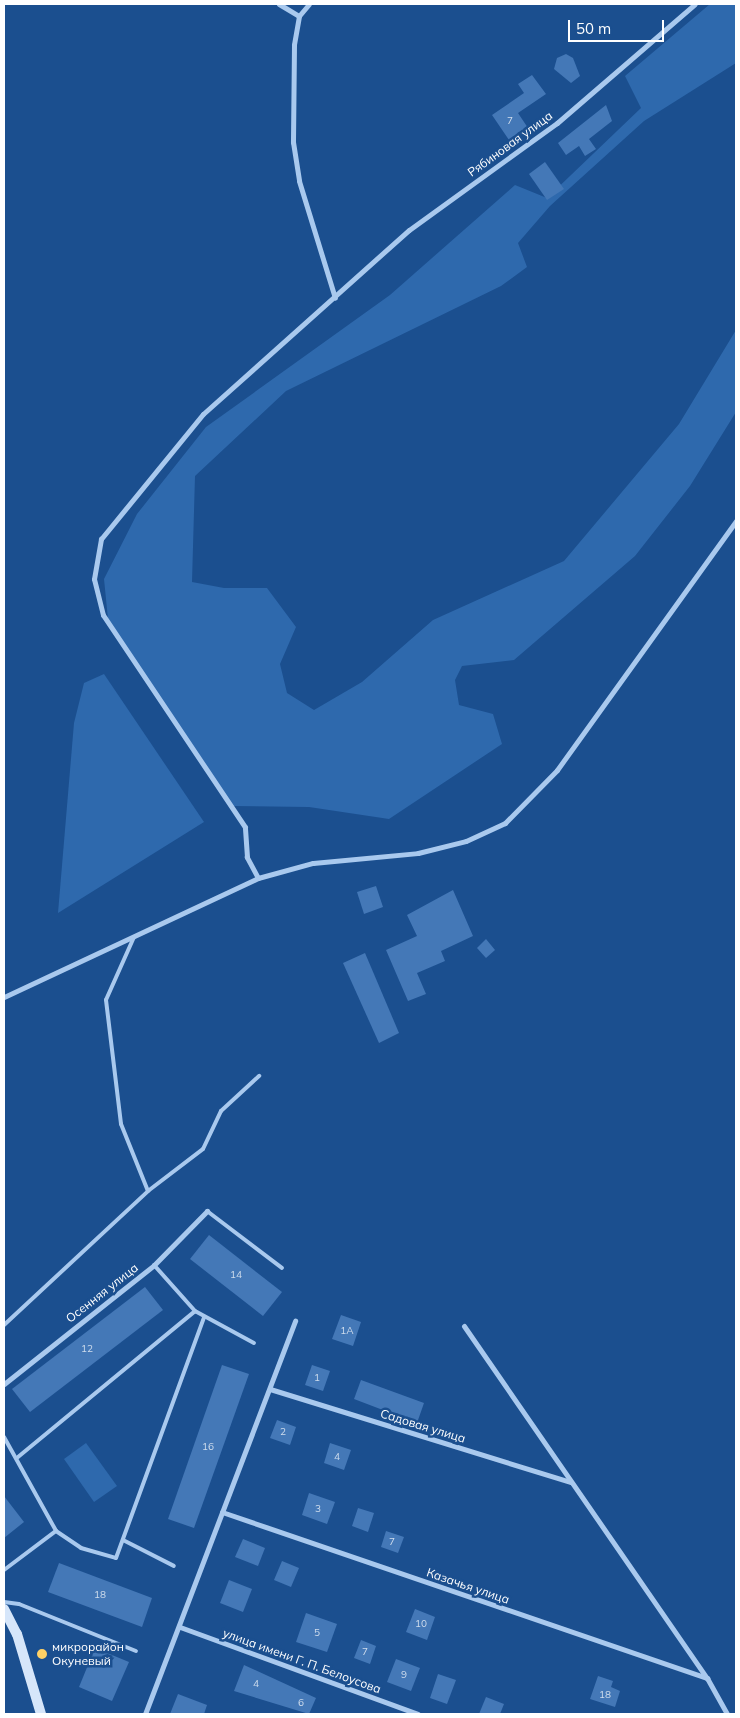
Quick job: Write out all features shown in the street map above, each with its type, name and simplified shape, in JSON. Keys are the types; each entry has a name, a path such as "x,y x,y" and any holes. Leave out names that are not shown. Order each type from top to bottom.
{"main road":[{"path":"4,1609 17,1634 41,1714"}],"street":[{"path":"279,4 299,16"},
{"path":"309,4 299,16 291,94 293,142 299,181 335,298"},
{"name":"Рябиновая улица","path":"258,878 247,857 245,827 103,615 94,579 101,539 144,481 203,414 409,230 557,123 695,4"},
{"path":"4,997 258,878 313,863 418,853 466,840 505,823 557,770 736,521"},
{"name":"Осенняя улица","path":"4,1384 154,1265 207,1211"},
{"path":"145,1714 180,1627 295,1321"},
{"path":"464,1326 707,1678 727,1714"},
{"name":"Садовая улица","path":"270,1389 571,1482"},
{"name":"Казачья улица","path":"222,1512 707,1678"},
{"name":"улица имени Г. П. Белоусова","path":"180,1627 418,1714"}],"lane":[{"path":"134,935 106,1000 121,1124 148,1191"},
{"path":"4,1325 148,1191 203,1149 221,1111 259,1076"},
{"path":"207,1211 282,1268"},
{"path":"154,1265 194,1311 254,1343"},
{"path":"18,1457 194,1311"},
{"path":"4,1437 18,1457 56,1531 80,1548 116,1558 204,1317"},
{"path":"4,1570 56,1531"},
{"path":"123,1540 174,1566"},
{"path":"4,1602 19,1604 136,1651"}],"shaded area":[{"path":"710,4 736,4 736,63 644,121 550,206 518,243 527,267 501,286 286,391 195,476 192,582 224,588 267,588 296,627 280,664 287,693 314,710 362,682 433,620 564,561 679,424 736,330 736,412 690,486 635,556 514,660 462,666 455,680 459,705 493,714 502,744 389,819 309,807 232,806 108,619 104,579 137,514 206,427 390,295 515,185 547,198 641,108 625,76"},
{"path":"104,674 204,822 58,913 74,723 84,683"},
{"path":"86,1443 117,1486 94,1502 64,1459"}],"building":[{"path":"566,54 573,58 580,76 571,83 554,69 557,58"},
{"path":"532,75 546,94 518,113 528,128 509,140 492,115 524,93 518,84"},
{"path":"606,105 612,121 589,139 596,149 585,156 579,146 566,155 558,143"},
{"path":"545,162 564,189 547,200 529,174"},
{"path":"376,886 383,907 364,914 357,892"},
{"path":"453,890 473,936 441,951 445,961 417,973 426,994 408,1001 386,950 417,936 407,915"},
{"path":"486,939 495,950 486,958 477,948"},
{"path":"365,953 399,1033 379,1043 343,963"},
{"path":"209,1235 282,1292 263,1316 190,1259"},
{"path":"145,1287 163,1310 30,1412 12,1389"},
{"path":"341,1315 361,1322 353,1346 332,1339"},
{"path":"222,1365 249,1374 194,1528 168,1519"},
{"path":"312,1365 330,1371 323,1391 305,1385"},
{"path":"361,1380 424,1403 417,1423 354,1399"},
{"path":"277,1420 296,1427 290,1445 270,1438"},
{"path":"330,1443 351,1450 344,1470 324,1463"},
{"path":"309,1493 335,1502 327,1524 302,1515"},
{"path":"4,1496 24,1522 4,1538"},
{"path":"358,1508 374,1513 368,1532 352,1526"},
{"path":"386,1531 404,1537 398,1553 381,1547"},
{"path":"243,1539 265,1548 258,1566 235,1557"},
{"path":"282,1561 299,1568 291,1587 274,1580"},
{"path":"59,1563 152,1598 142,1627 48,1592"},
{"path":"229,1580 252,1589 243,1612 220,1603"},
{"path":"415,1609 435,1617 427,1640 406,1632"},
{"path":"306,1613 337,1624 327,1652 296,1642"},
{"path":"361,1640 376,1646 370,1664 354,1658"},
{"path":"95,1648 129,1662 112,1701 79,1687"},
{"path":"396,1659 420,1668 411,1691 387,1682"},
{"path":"244,1665 316,1698 309,1714 234,1691"},
{"path":"438,1674 456,1680 447,1704 430,1698"},
{"path":"598,1676 613,1681 611,1687 620,1691 615,1707 590,1699"},
{"path":"178,1694 207,1705 204,1714 170,1714"},
{"path":"486,1697 504,1704 500,1714 479,1714"}],"place":[{"name":"микрорайон Окуневый","path":"42,1654"}]}
